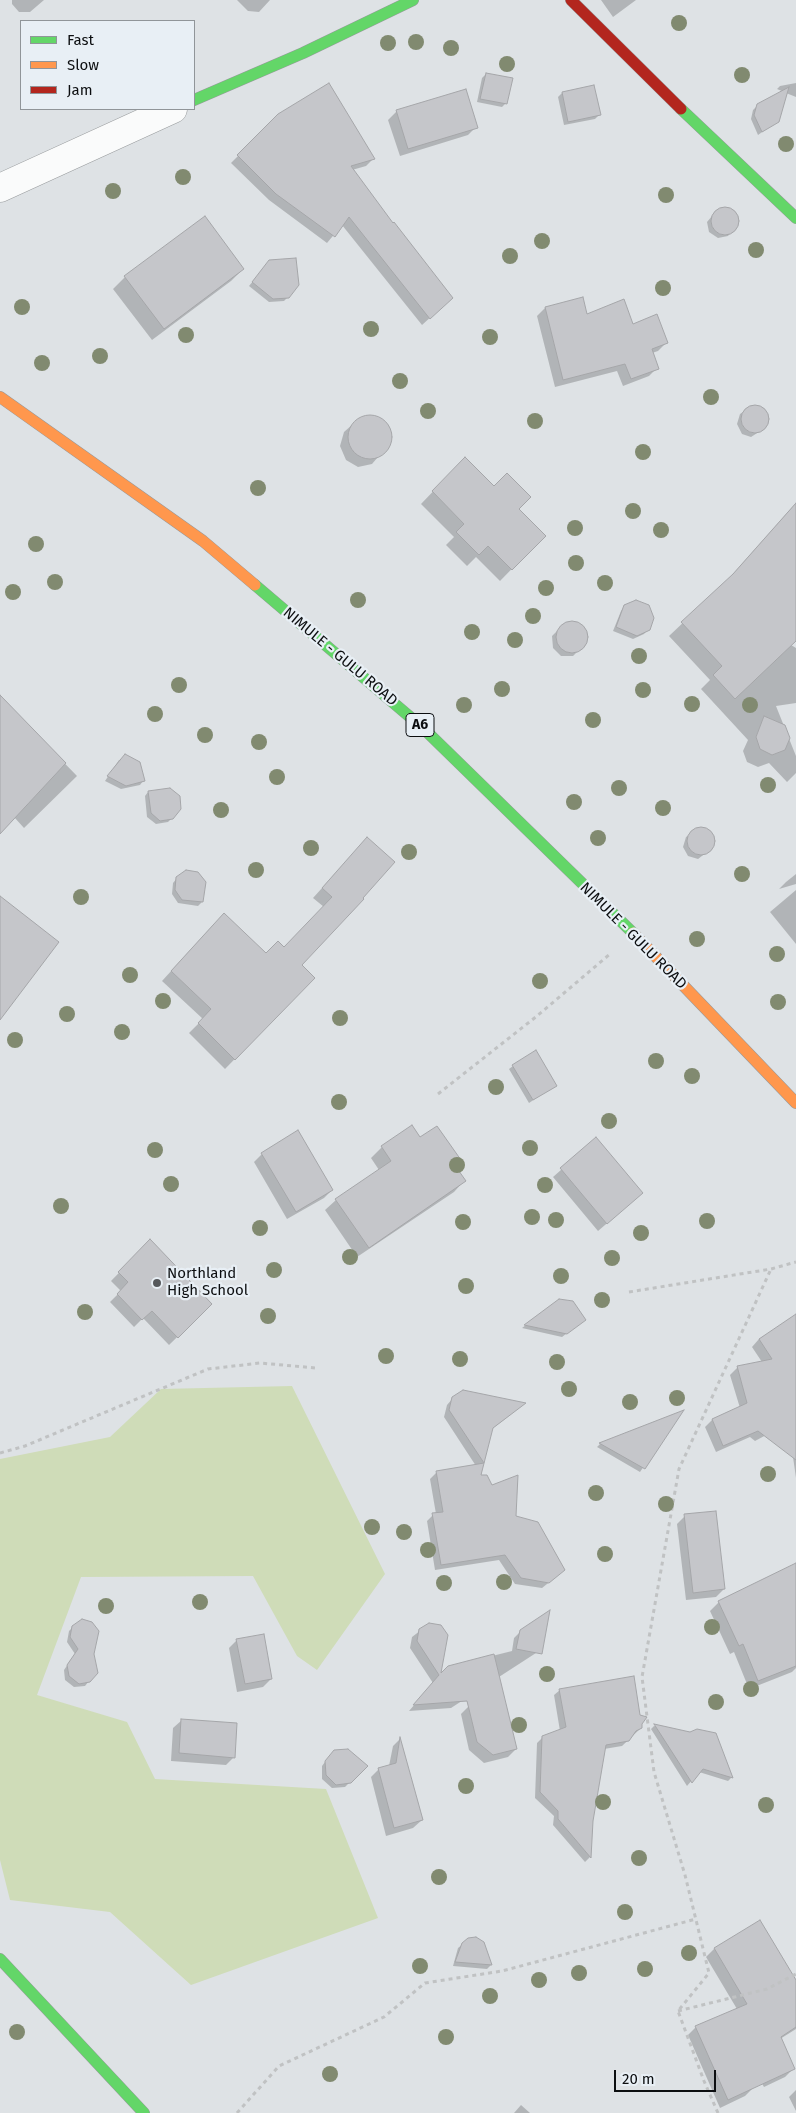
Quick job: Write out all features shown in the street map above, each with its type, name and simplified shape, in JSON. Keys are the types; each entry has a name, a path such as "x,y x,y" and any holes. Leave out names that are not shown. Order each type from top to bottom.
{"main road":[{"path":"195,100 303,53 413,0"},
{"path":"571,0 724,151 796,218"},
{"name":"NIMULE - GULU ROAD","path":"0,397 203,541 423,728 634,934 796,1103"},
{"path":"0,1959 144,2113"}],"street":[{"path":"0,188 171,110"}],"path":[{"path":"438,1094 537,1016 634,934"},
{"path":"629,1292 772,1268 796,1262"},
{"path":"678,2011 709,1973 696,1919 654,1772 642,1677 679,1469 772,1268"},
{"path":"0,1453 25,1446 208,1369 260,1363 316,1368"},
{"path":"236,2113 279,2066 384,2017 425,1983 502,1972 696,1919"},
{"path":"678,2011 767,1989 796,1974"},
{"path":"678,2011 718,2113"}],"green space":[{"path":"292,1386 385,1574 317,1670 297,1656 253,1576 81,1577 37,1695 127,1722 155,1779 326,1789 378,1918 191,1985 110,1912 10,1900 0,1860 0,1459 110,1437 161,1389"}],"building":[{"path":"486,73 513,78 507,104 480,99"},
{"path":"329,83 375,159 351,166 393,223 453,298 430,319 349,217 335,237 276,194 237,155 278,114"},
{"path":"594,85 601,115 568,122 562,92"},
{"path":"789,87 779,122 762,132 754,115 757,104"},
{"path":"466,89 478,128 408,149 396,110"},
{"path":"725,207 735,211 739,221 735,231 725,235 715,231 711,221 715,211"},
{"path":"205,216 244,269 164,329 124,276"},
{"path":"296,258 299,285 289,298 273,299 252,282 269,260"},
{"path":"583,297 587,314 624,299 633,324 657,314 668,343 652,349 659,369 631,379 625,364 563,380 545,307"},
{"path":"755,405 765,409 769,419 765,429 755,433 745,429 741,419 745,409"},
{"path":"370,415 382,419 388,425 392,437 388,449 382,455 370,459 358,455 352,449 348,437 352,425 358,419"},
{"path":"465,457 494,486 507,473 531,497 519,509 546,536 512,570 488,546 479,555 456,532 464,524 432,491"},
{"path":"796,503 796,641 735,699 713,675 722,666 681,622 733,574"},
{"path":"636,600 649,605 654,618 650,630 637,636 616,627 624,605"},
{"path":"572,621 578,622 583,626 587,631 587,643 583,648 578,652 572,653 566,652 561,648 557,643 556,637 557,631 561,626 566,622"},
{"path":"0,695 66,763 0,834"},
{"path":"764,716 785,725 790,738 785,750 772,755 760,749 756,737"},
{"path":"125,754 140,762 145,781 126,786 107,776"},
{"path":"170,788 180,796 181,809 173,819 160,821 151,813 148,791"},
{"path":"701,827 711,831 715,841 711,851 701,855 691,851 687,841 691,831"},
{"path":"367,837 395,862 364,899 302,965 315,978 235,1060 198,1023 211,1009 171,971 224,913 266,953 278,941 284,947 332,897 322,888"},
{"path":"186,870 198,872 206,882 203,902 182,900 175,890 176,877"},
{"path":"0,896 59,942 0,1020"},
{"path":"536,1050 557,1086 533,1100 512,1065"},
{"path":"412,1125 420,1137 437,1126 461,1160 454,1164 466,1181 369,1248 335,1199 391,1161 381,1146"},
{"path":"298,1130 333,1190 296,1212 261,1153"},
{"path":"596,1137 643,1193 607,1224 560,1168"},
{"path":"150,1239 212,1304 178,1338 152,1311 142,1320 117,1294 128,1282 118,1272"},
{"path":"559,1299 573,1301 586,1320 567,1334 524,1325"},
{"path":"796,1314 796,1460 758,1431 723,1446 712,1419 747,1403 737,1366 772,1359 759,1339"},
{"path":"463,1390 526,1403 493,1428 481,1475 487,1475 492,1485 518,1475 516,1516 538,1522 565,1570 549,1583 521,1578 505,1555 441,1565 432,1513 443,1512 436,1471 484,1463 449,1410 452,1397"},
{"path":"684,1410 645,1469 599,1443"},
{"path":"716,1511 725,1589 693,1593 684,1514"},
{"path":"796,1563 796,1666 758,1681 743,1644 739,1646 718,1601"},
{"path":"550,1610 542,1654 516,1649 520,1630"},
{"path":"82,1619 92,1622 99,1631 94,1654 98,1673 90,1682 79,1684 69,1676 67,1665 78,1649 70,1637 72,1626"},
{"path":"429,1623 441,1625 448,1635 441,1673 448,1666 494,1654 517,1749 493,1755 477,1742 467,1701 413,1705 439,1675 417,1641 419,1629"},
{"path":"264,1634 272,1679 245,1684 236,1639"},
{"path":"634,1676 640,1715 647,1717 642,1724 642,1728 636,1731 629,1741 606,1745 593,1821 591,1858 558,1819 558,1811 540,1792 542,1736 566,1727 559,1689"},
{"path":"181,1719 237,1723 235,1758 179,1753"},
{"path":"654,1724 690,1732 697,1729 716,1733 733,1778 703,1769 692,1783"},
{"path":"400,1737 423,1820 394,1828 378,1768 396,1763"},
{"path":"348,1749 368,1766 351,1783 336,1785 326,1775 325,1761 334,1750"},
{"path":"760,1920 796,1980 796,2027 781,2037 795,2069 728,2100 695,2026 747,2004 714,1948"},
{"path":"476,1937 484,1942 492,1965 455,1962 462,1943 468,1938"}],"traffic: fast":[{"path":"195,100 303,53 413,0"},
{"path":"681,109 796,218"},
{"path":"255,585 423,728 633,933"},
{"path":"0,1959 144,2113"}],"traffic: slow":[{"path":"0,397 203,541 255,585"},
{"path":"633,933 796,1103"}],"traffic: jam":[{"path":"571,0 681,109"}],"place":[{"name":"Northland High School","path":"157,1283"}]}
